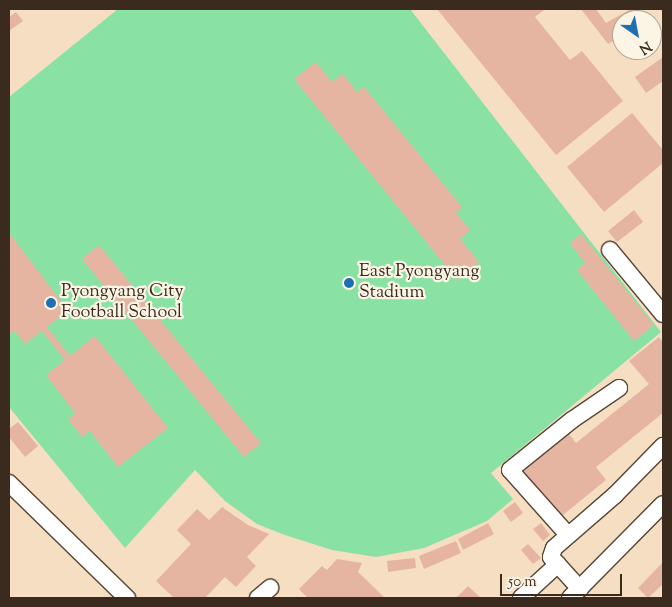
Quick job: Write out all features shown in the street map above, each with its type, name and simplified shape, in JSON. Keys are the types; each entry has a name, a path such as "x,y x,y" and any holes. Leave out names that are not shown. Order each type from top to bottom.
{"street":[{"path":"610,250 661,304"},
{"path":"568,535 510,470 572,420 619,388"},
{"path":"663,446 615,495 554,548 552,557 575,593 663,504"},
{"path":"9,483 127,598"},
{"path":"521,598 558,564"}],"green space":[{"name":"East Pyongyang Stadium","path":"118,9 410,9 661,332 491,473 513,499 487,521 424,548 376,557 332,550 282,534 257,524 225,501 195,470 125,548 9,407 9,97"}],"building":[{"path":"437,9 545,9 535,17 570,60 582,51 623,101 556,155"},
{"path":"581,9 596,9 606,23 612,20 612,42 608,44"},
{"path":"16,12 23,21 9,31 9,17"},
{"path":"662,58 663,81 646,93 635,77 659,60 662,60"},
{"path":"316,62 332,82 343,74 357,92 364,87 462,207 456,213 470,230 460,239 479,262 457,280 294,79"},
{"path":"632,113 663,150 663,163 604,212 567,167"},
{"path":"634,210 643,222 617,242 608,231"},
{"path":"9,233 68,310 47,327 70,356 95,336 168,428 118,467 90,431 82,437 68,419 75,413 46,375 65,360 42,331 25,344 15,331 9,334"},
{"path":"581,234 654,325 634,341 577,270 585,263 570,243"},
{"path":"99,245 261,443 244,457 82,259"},
{"path":"659,337 663,343 663,413 596,467 606,480 558,519 519,469 567,431 576,443 649,384 629,361"},
{"path":"18,422 38,446 25,457 9,437 9,429"},
{"path":"515,502 523,513 511,522 503,511"},
{"path":"222,507 248,525 269,534 247,557 256,566 236,587 225,577 205,598 174,598 156,581 191,544 177,530 197,509 209,520"},
{"path":"488,523 494,534 463,550 458,539"},
{"path":"541,523 550,535 543,541 533,529"},
{"path":"456,541 461,553 424,569 419,556"},
{"path":"528,544 541,558 533,564 521,550"},
{"path":"415,558 416,568 388,572 387,561"},
{"path":"337,559 362,563 358,572 385,598 308,598 299,589 322,566 327,570"},
{"path":"663,562 663,584 648,598 638,588"},
{"path":"468,586 481,598 456,598"}],"place":[{"name":"East Pyongyang Stadium","path":"349,283"},
{"name":"Pyongyang City Football School","path":"51,303"}]}
